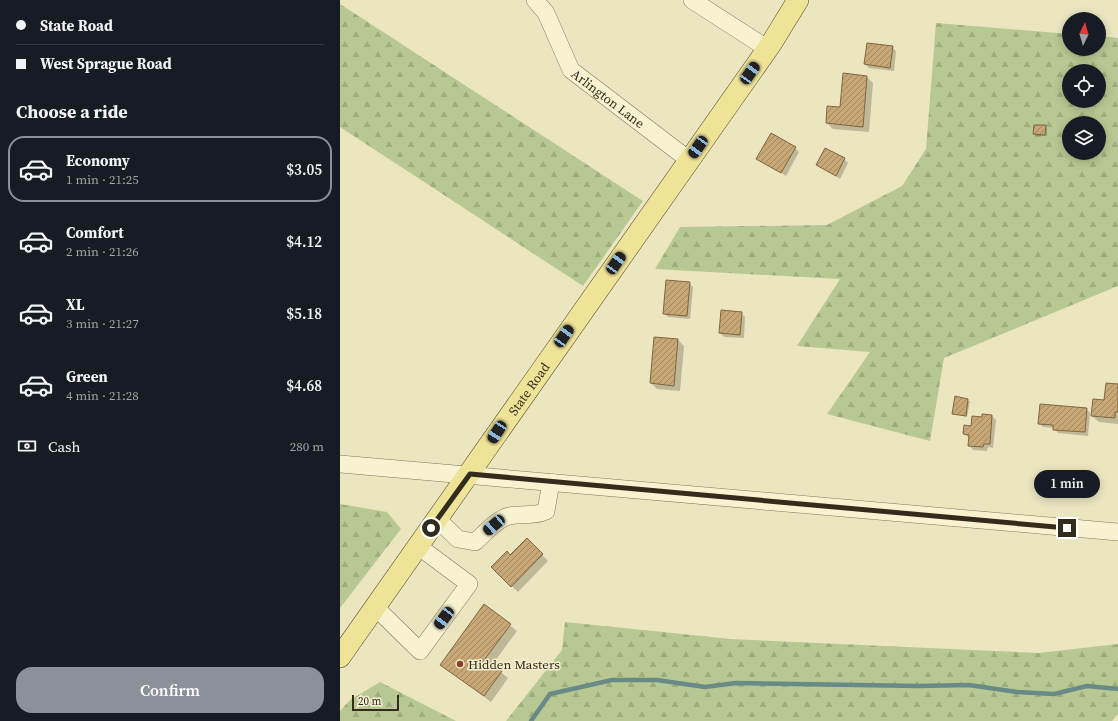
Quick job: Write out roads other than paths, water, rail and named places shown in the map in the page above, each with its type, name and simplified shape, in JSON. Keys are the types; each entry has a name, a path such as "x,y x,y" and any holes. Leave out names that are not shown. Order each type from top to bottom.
{"main road":[{"name":"State Road","path":"340,657 438,520 497,432 768,49 798,0"}],"street":[{"name":"Arlington Lane","path":"535,0 546,13 571,70 689,160"},
{"path":"692,0 768,49"},
{"path":"340,464 470,474 1118,532"},
{"path":"438,520 458,539 475,542 494,525 509,516 538,515 546,511 551,482"},
{"path":"375,607 420,651 469,584 418,546"}],"waterway":[{"path":"531,721 550,694 612,680 657,680 705,687 736,683 919,686 969,685 1017,692 1054,694 1087,686 1118,689"}],"place":[{"name":"Hidden Masters","path":"460,664"}]}
